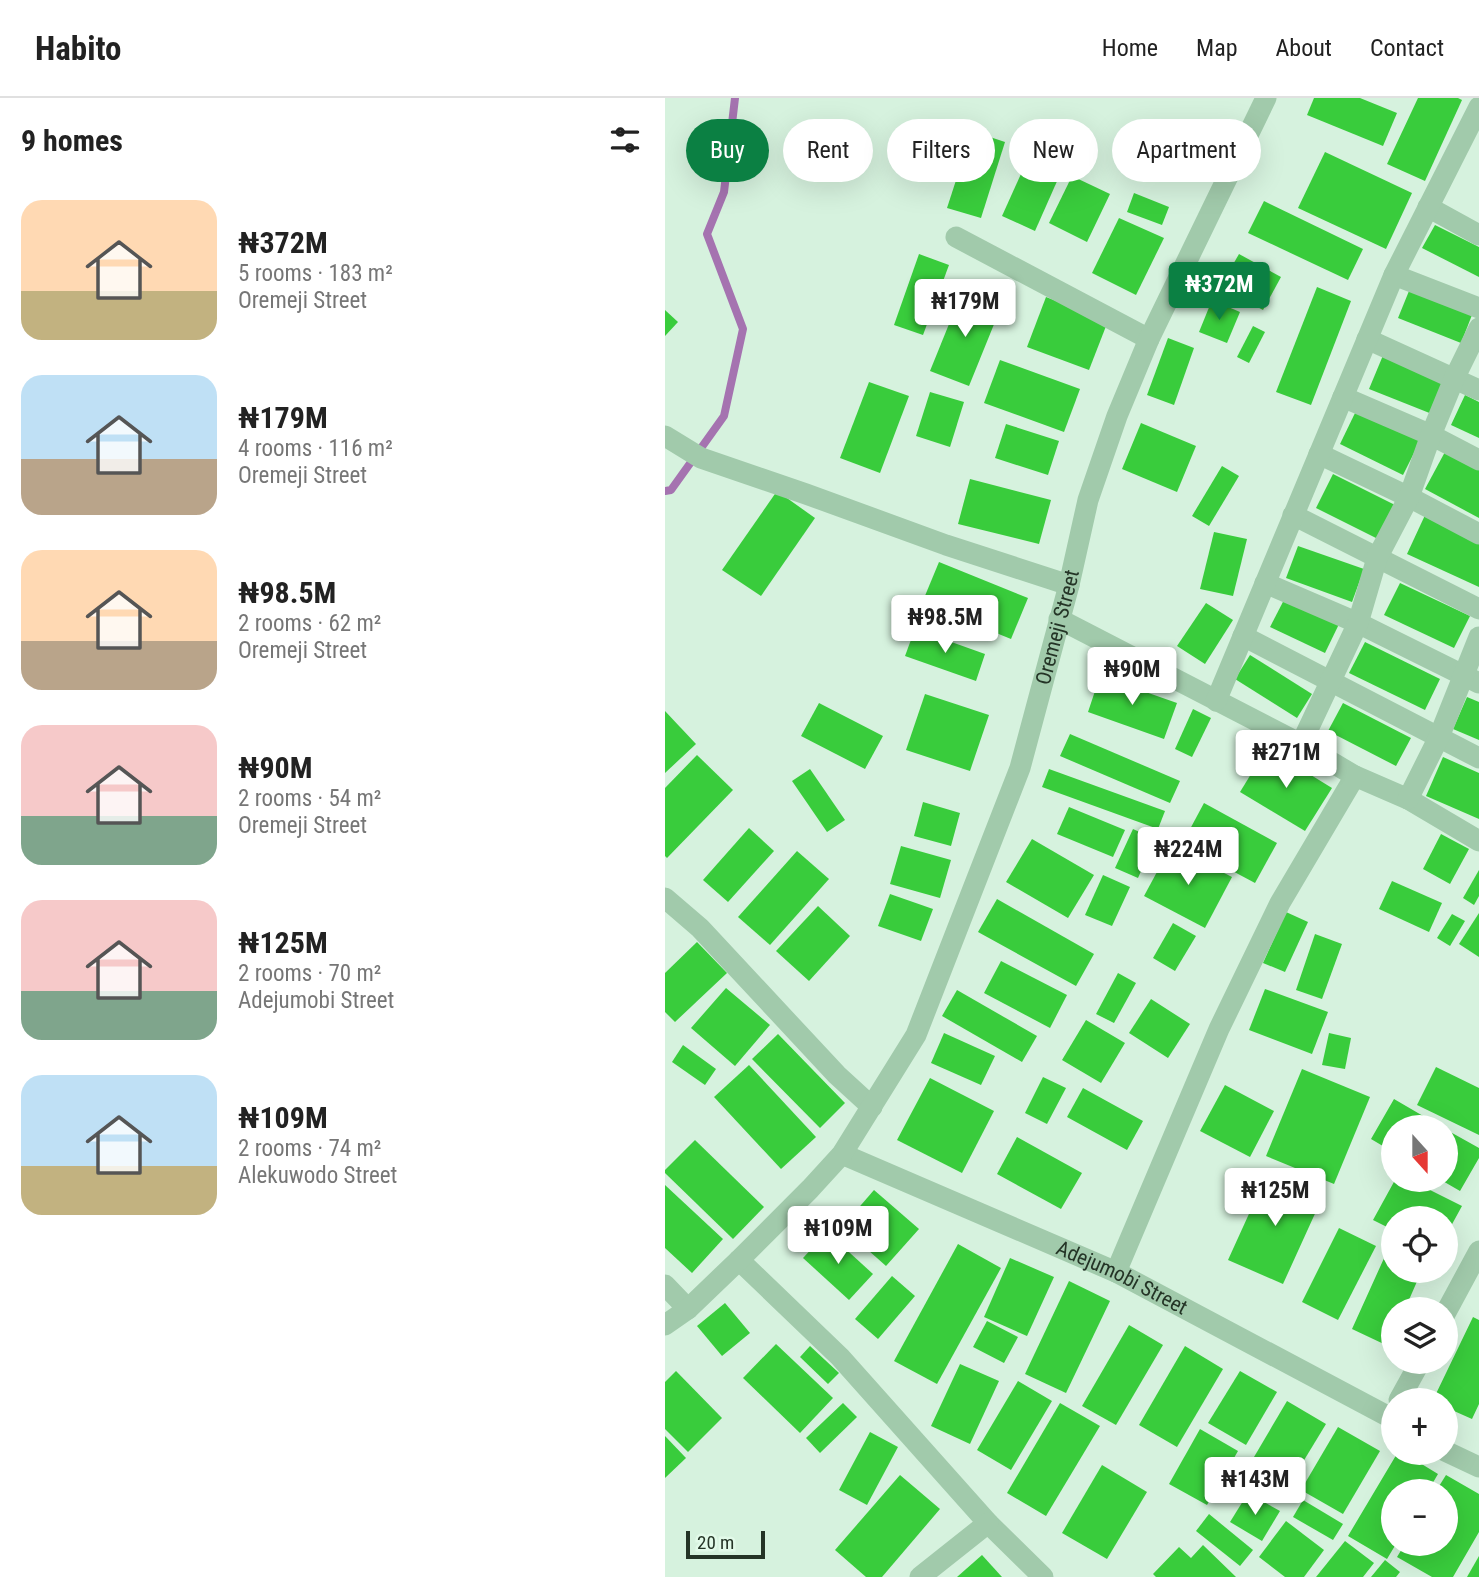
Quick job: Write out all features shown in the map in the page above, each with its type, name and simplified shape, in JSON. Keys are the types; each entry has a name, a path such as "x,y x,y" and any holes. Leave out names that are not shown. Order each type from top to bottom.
{"street":[{"name":"Oremeji Street","path":"665,1325 688,1309 739,1260 842,1154 916,1035 1020,768 1069,585 1088,500 1117,416 1149,339 1266,98"},
{"path":"1216,701 1394,275 1428,207 1470,147 1479,107"},
{"path":"1428,207 1479,235"},
{"path":"956,237 1149,339"},
{"path":"1394,275 1479,308"},
{"path":"1301,744 1358,623 1377,558 1409,497 1454,379 1479,328"},
{"path":"1367,339 1479,390"},
{"path":"1343,397 1431,435 1479,460"},
{"path":"665,436 701,458 946,545 1069,585"},
{"path":"1319,454 1479,534"},
{"path":"1293,515 1479,609"},
{"path":"1265,583 1358,623 1471,679"},
{"path":"1059,619 1301,744 1355,776 1408,799 1479,841"},
{"path":"1243,636 1479,758"},
{"path":"1408,799 1471,679 1479,637"},
{"path":"1116,1272 1219,1029 1280,903 1355,776"},
{"path":"665,898 701,928 837,1075 872,1107"},
{"name":"Adejumobi Street","path":"842,1154 1116,1272 1381,1405"},
{"path":"1454,1297 1479,1251"},
{"path":"739,1260 841,1357 988,1523 1043,1577"},
{"path":"665,1285 688,1309"},
{"path":"1458,1458 1479,1468"},
{"path":"921,1577 988,1523"}],"building":[{"path":"1314,98 1360,98 1397,113 1383,146 1307,115"},
{"path":"1418,98 1462,100 1425,181 1387,164"},
{"path":"995,139 1005,142 995,174"},
{"path":"1325,152 1412,193 1386,249 1298,208"},
{"path":"955,182 992,182 981,218 947,208"},
{"path":"1017,182 1057,182 1035,231 1002,216"},
{"path":"1069,182 1085,182 1110,194 1087,242 1049,223"},
{"path":"1134,193 1169,207 1162,225 1127,212"},
{"path":"1264,201 1363,249 1348,280 1248,233"},
{"path":"1119,218 1164,238 1136,295 1092,273"},
{"path":"1435,225 1479,247 1479,277 1422,248"},
{"path":"919,254 949,265 923,335 894,325"},
{"path":"1239,254 1281,277 1263,310 1220,287"},
{"path":"1317,287 1351,301 1311,405 1276,392"},
{"path":"1409,291 1472,315 1461,343 1398,318"},
{"path":"962,292 1001,307 969,386 930,371"},
{"path":"1046,297 1108,321 1089,370 1027,347"},
{"path":"1212,300 1240,312 1227,343 1199,332"},
{"path":"665,310 678,322 665,336"},
{"path":"1253,326 1265,332 1249,363 1237,357"},
{"path":"1168,338 1194,348 1174,405 1147,395"},
{"path":"1384,353 1446,379 1432,414 1369,389"},
{"path":"1000,360 1080,389 1064,432 984,403"},
{"path":"869,382 909,396 880,473 840,458"},
{"path":"930,392 964,402 950,447 916,436"},
{"path":"1465,395 1479,402 1479,438 1451,425"},
{"path":"1356,411 1420,441 1403,475 1340,444"},
{"path":"1141,423 1196,446 1177,492 1122,469"},
{"path":"1006,424 1059,441 1048,475 995,458"},
{"path":"1446,450 1479,468 1479,518 1425,489"},
{"path":"1222,466 1239,476 1209,526 1192,516"},
{"path":"1333,474 1395,505 1378,539 1316,508"},
{"path":"970,479 1051,500 1039,544 958,524"},
{"path":"777,491 815,518 761,596 722,570"},
{"path":"1426,513 1479,537 1479,587 1407,554"},
{"path":"1214,532 1247,539 1233,596 1200,589"},
{"path":"1298,546 1364,569 1352,602 1286,578"},
{"path":"939,562 1028,598 1011,639 922,603"},
{"path":"1400,583 1470,616 1454,648 1384,615"},
{"path":"1286,596 1340,622 1325,653 1270,627"},
{"path":"1206,603 1233,620 1205,664 1177,646"},
{"path":"915,629 985,654 976,681 905,656"},
{"path":"1365,642 1440,679 1425,710 1349,673"},
{"path":"1250,655 1312,694 1297,718 1235,679"},
{"path":"1100,676 1177,703 1164,739 1088,712"},
{"path":"925,694 989,715 970,771 906,750"},
{"path":"1467,697 1479,702 1479,740 1453,729"},
{"path":"819,703 883,736 865,769 801,736"},
{"path":"1343,703 1411,738 1396,766 1328,731"},
{"path":"1193,709 1211,718 1192,757 1175,749"},
{"path":"665,711 696,744 665,773"},
{"path":"1070,734 1180,781 1170,803 1060,756"},
{"path":"1267,748 1332,788 1305,831 1240,792"},
{"path":"697,755 733,790 667,858 665,788"},
{"path":"1443,757 1479,773 1479,819 1426,796"},
{"path":"810,769 845,820 827,832 792,781"},
{"path":"1049,769 1165,811 1158,829 1042,787"},
{"path":"923,802 960,813 951,846 914,836"},
{"path":"1204,803 1277,843 1255,883 1182,844"},
{"path":"1069,807 1125,830 1113,857 1057,834"},
{"path":"749,828 774,851 728,902 703,880"},
{"path":"1133,829 1155,839 1138,878 1115,868"},
{"path":"1441,834 1469,849 1450,884 1423,869"},
{"path":"1032,839 1094,875 1068,918 1006,882"},
{"path":"901,846 951,860 940,898 890,884"},
{"path":"1171,846 1232,877 1205,928 1144,896"},
{"path":"797,851 829,879 770,945 738,917"},
{"path":"1479,870 1479,896 1474,905 1463,898"},
{"path":"1103,875 1130,887 1112,926 1085,915"},
{"path":"1392,881 1442,903 1429,932 1379,909"},
{"path":"890,894 933,909 921,941 878,926"},
{"path":"997,899 1094,954 1076,986 978,932"},
{"path":"818,906 850,936 809,981 776,951"},
{"path":"1286,912 1308,922 1285,972 1263,963"},
{"path":"1479,913 1479,957 1459,944"},
{"path":"1452,914 1465,921 1450,946 1437,938"},
{"path":"1173,923 1196,936 1175,971 1153,958"},
{"path":"1315,934 1342,944 1322,999 1296,990"},
{"path":"697,942 727,973 675,1022 665,1012 665,973"},
{"path":"1001,961 1067,995 1050,1028 984,993"},
{"path":"1118,973 1136,983 1114,1023 1096,1014"},
{"path":"726,988 770,1025 735,1066 691,1028"},
{"path":"1265,989 1328,1012 1312,1054 1249,1030"},
{"path":"957,990 1037,1036 1022,1062 942,1016"},
{"path":"1151,999 1190,1024 1168,1058 1129,1033"},
{"path":"1086,1020 1125,1043 1101,1083 1062,1060"},
{"path":"944,1033 995,1056 981,1085 931,1063"},
{"path":"1329,1033 1351,1038 1345,1069 1322,1065"},
{"path":"778,1034 845,1103 820,1128 752,1059"},
{"path":"683,1045 716,1069 705,1085 672,1062"},
{"path":"749,1065 816,1137 781,1169 714,1097"},
{"path":"1436,1067 1479,1088 1479,1135 1458,1125 1458,1115 1438,1115 1417,1105"},
{"path":"1302,1069 1370,1097 1334,1184 1266,1156"},
{"path":"1043,1077 1066,1088 1047,1124 1025,1113"},
{"path":"930,1078 994,1111 962,1173 897,1140"},
{"path":"1225,1085 1274,1111 1250,1157 1200,1131"},
{"path":"1083,1088 1143,1121 1127,1150 1067,1117"},
{"path":"1394,1099 1421,1115 1385,1115"},
{"path":"1381,1122 1381,1145 1371,1139"},
{"path":"1458,1136 1479,1148 1479,1158 1460,1191"},
{"path":"1017,1137 1082,1173 1061,1209 997,1174"},
{"path":"695,1140 764,1207 733,1239 665,1173"},
{"path":"1268,1172 1323,1196 1283,1284 1228,1260"},
{"path":"665,1185 723,1239 692,1273 665,1248"},
{"path":"874,1190 919,1229 886,1266 842,1227"},
{"path":"1388,1192 1434,1192 1462,1206 1458,1213 1458,1206 1381,1206 1381,1224 1373,1220"},
{"path":"1339,1228 1376,1246 1338,1320 1302,1302"},
{"path":"827,1232 873,1274 849,1300 803,1258"},
{"path":"958,1244 1001,1268 937,1384 894,1361"},
{"path":"1010,1258 1054,1277 1027,1336 984,1317"},
{"path":"1381,1265 1381,1283 1416,1283 1410,1297 1381,1297 1381,1343 1352,1329"},
{"path":"892,1276 915,1296 878,1339 855,1319"},
{"path":"1069,1281 1110,1301 1066,1393 1025,1374"},
{"path":"725,1303 750,1333 722,1356 697,1326"},
{"path":"1473,1317 1479,1320 1479,1404 1472,1419 1458,1413 1458,1388 1439,1388 1446,1374 1458,1374 1458,1348"},
{"path":"987,1321 1018,1337 1004,1363 973,1347"},
{"path":"1129,1325 1163,1345 1116,1425 1082,1406"},
{"path":"776,1344 833,1398 800,1433 743,1378"},
{"path":"810,1346 839,1373 828,1384 800,1357"},
{"path":"1185,1346 1223,1369 1177,1447 1139,1425"},
{"path":"960,1364 999,1381 970,1444 931,1426"},
{"path":"676,1371 722,1418 688,1452 665,1429 665,1382"},
{"path":"1240,1371 1277,1392 1246,1445 1208,1423"},
{"path":"1018,1381 1052,1401 1011,1470 977,1450"},
{"path":"1287,1401 1326,1424 1292,1480 1254,1457"},
{"path":"843,1403 857,1417 820,1453 806,1438"},
{"path":"1060,1403 1100,1426 1046,1516 1007,1493"},
{"path":"1338,1427 1380,1451 1343,1514 1301,1490"},
{"path":"1200,1429 1238,1451 1207,1505 1169,1484"},
{"path":"870,1432 898,1447 867,1505 839,1490"},
{"path":"665,1436 686,1458 665,1478"},
{"path":"1102,1465 1147,1492 1107,1559 1062,1533"},
{"path":"1390,1465 1423,1465 1438,1474 1435,1479 1382,1479"},
{"path":"900,1475 940,1509 882,1577 866,1577 835,1550"},
{"path":"1381,1481 1381,1555 1348,1536"},
{"path":"1458,1482 1479,1494 1479,1532 1453,1577 1432,1577 1397,1557 1458,1556"},
{"path":"1248,1493 1280,1511 1262,1541 1230,1522"},
{"path":"1303,1500 1343,1524 1333,1540 1293,1517"},
{"path":"1209,1514 1253,1550 1240,1566 1196,1531"},
{"path":"1286,1521 1324,1550 1304,1577 1285,1577 1259,1557"},
{"path":"1345,1541 1374,1563 1363,1577 1316,1577"},
{"path":"1203,1545 1236,1577 1156,1577 1153,1574 1179,1547 1191,1558"},
{"path":"982,1555 1002,1577 957,1577"},
{"path":"1479,1556 1479,1577 1467,1577"},
{"path":"1385,1560 1400,1572 1396,1577 1371,1577"}],"waterway":[{"path":"665,491 671,490 724,416 743,329 707,234 724,192 735,98"}]}
